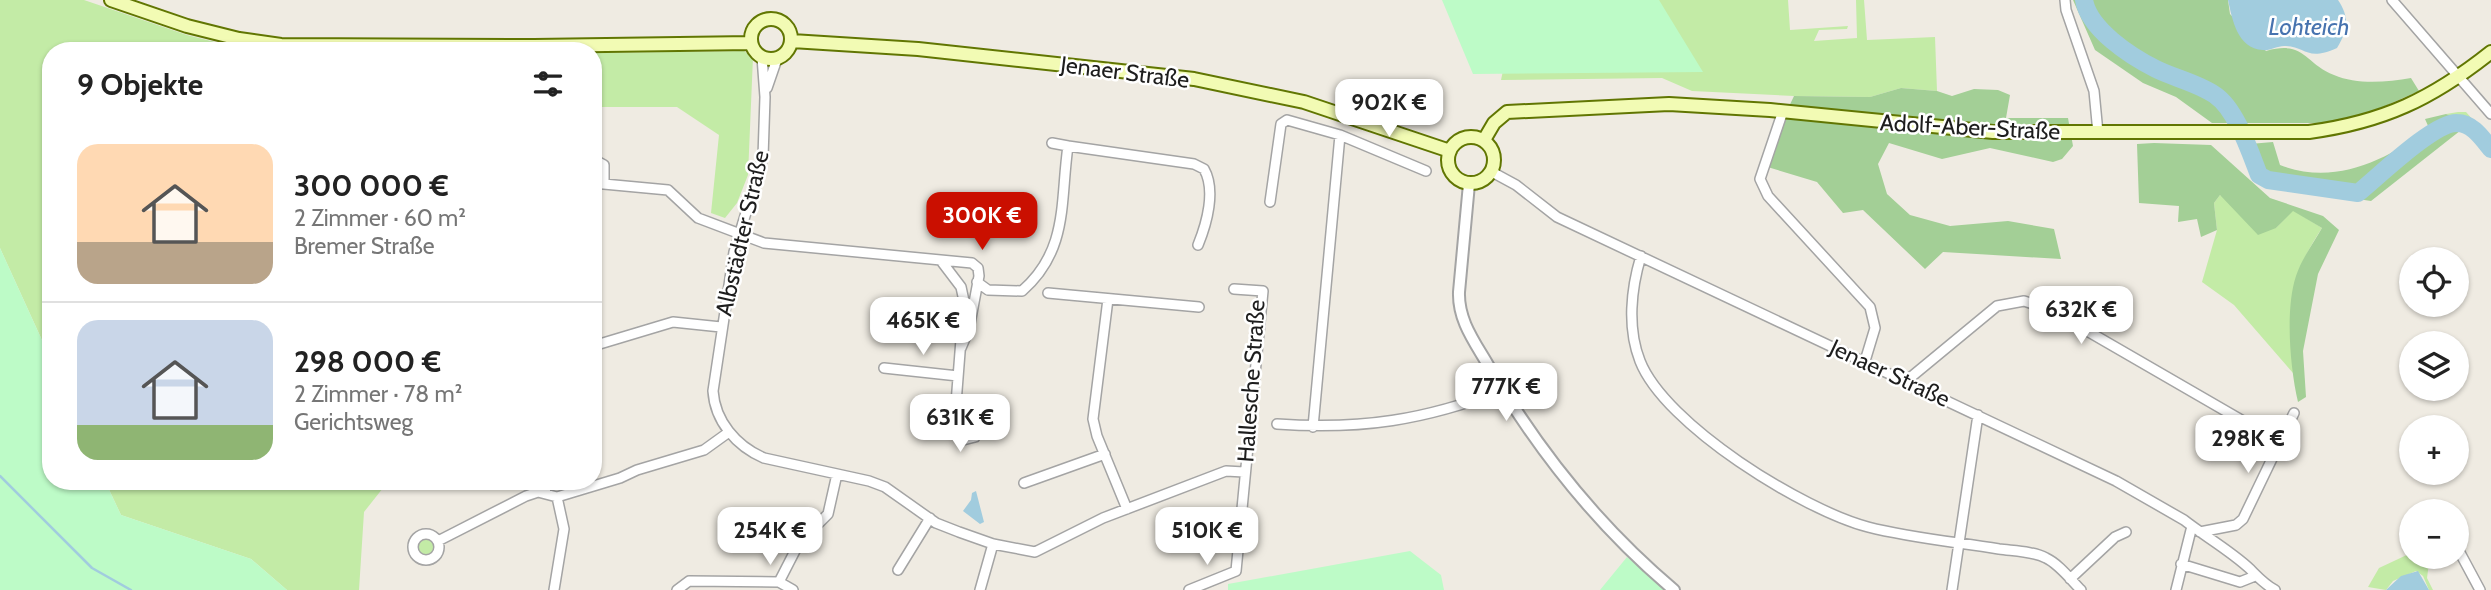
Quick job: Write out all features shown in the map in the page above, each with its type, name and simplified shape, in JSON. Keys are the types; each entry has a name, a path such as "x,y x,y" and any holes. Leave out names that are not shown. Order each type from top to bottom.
{"main road":[{"path":"111,0 187,26 255,42"},
{"path":"769,19 784,23 790,31 792,41 786,53 777,58 762,57 751,43 755,27 769,19"},
{"name":"Jenaer Straße","path":"792,41 918,49 1204,81 1339,111 1450,151"},
{"path":"602,46 751,43"},
{"name":"Adolf-Aber-Straße","path":"1484,140 1494,124 1507,112 1669,104 1783,111 1993,132 2309,132 2357,124 2418,102 2459,77 2491,52"},
{"path":"1464,138 1484,140 1495,158 1492,172 1482,181 1469,184 1451,172 1450,151 1464,138"}],"street":[{"path":"2065,0 2095,96 2098,134"},
{"path":"2392,0 2491,114"},
{"name":"Albstädter Straße","path":"762,57 765,97 763,157 740,234 721,327 713,391 715,410 729,432 748,451 764,458 885,487 930,518 993,544 1035,552 1127,509 1226,471 1244,472"},
{"path":"765,97 777,58"},
{"path":"1783,111 1760,179 1768,196 1870,307 1875,328 1865,361"},
{"path":"1270,202 1281,124 1287,120 1296,120 1340,135 1426,171"},
{"path":"1313,427 1340,135"},
{"path":"1052,143 1194,164 1204,169 1210,186 1205,228 1198,245"},
{"path":"976,282 988,290 1011,293 1022,291 1033,282 1059,239 1068,146"},
{"path":"602,164 604,184 668,190 698,218 765,243 975,265 979,272 972,316 961,348"},
{"name":"Jenaer Straße","path":"1492,172 1517,185 1557,217 2116,481 2184,520 2275,590"},
{"path":"1469,184 1458,310 1503,390 1559,471 1593,511 1674,590"},
{"path":"1641,256 1632,306 1633,334 1639,359 1664,396 1689,421 1780,488 1833,514 1866,527 2045,557 2081,590"},
{"path":"942,262 961,287 964,301 955,411"},
{"path":"961,287 968,288 976,282"},
{"name":"Hallesche Straße","path":"1189,590 1236,571 1263,292 1234,289"},
{"path":"1048,293 1199,307"},
{"path":"1108,299 1093,419 1127,509"},
{"path":"1905,382 1997,306 2024,301 2051,310 2262,432"},
{"path":"602,343 673,322 721,327"},
{"path":"884,368 958,376"},
{"path":"1277,424 1313,427 1390,423 1463,405 1503,390"},
{"path":"2176,590 2181,565 2200,533 2236,525 2243,519 2294,413"},
{"path":"1952,590 1978,415"},
{"path":"602,483 704,450 729,432"},
{"path":"1024,483 1105,454"},
{"path":"779,582 799,543 828,514 837,474"},
{"path":"438,541 506,505 538,492 557,497 579,490"},
{"path":"554,590 564,529 557,497"},
{"path":"898,570 930,518"},
{"path":"2070,579 2115,537 2126,532"},
{"path":"980,590 993,544"},
{"path":"2181,565 2240,582 2255,576"},
{"path":"2469,569 2480,590"},
{"path":"677,590 689,581 779,582 793,590"}],"green space":[{"path":"0,0 84,0 215,42 42,42 42,340 0,248"},
{"path":"1442,0 1659,0 1703,72 1473,74"},
{"path":"1518,0 1788,0 1790,30 1848,26 1847,29 1819,30 1814,41 1857,38 1856,0 1864,0 1867,40 1935,37 1937,91 1901,88 1870,97 1794,96 1692,91 1662,78 1501,80"},
{"path":"2073,0 2228,0 2230,14 2266,51 2289,48 2303,54 2324,70 2352,80 2411,78 2419,91 2376,110 2329,123 2212,123 2176,97 2143,83 2095,50"},
{"path":"744,51 753,57 748,175 737,203 725,218 711,213 719,135 677,107 602,107 602,53"},
{"path":"1901,88 1937,91 1952,96 1974,89 1998,90 2010,95 2006,118 2068,118 2073,146 2062,159 2053,162 1990,148 1942,159 1889,143 1878,164 1887,194 1910,215 1950,226 2008,221 2054,229 2061,259 1943,252 1925,269 1863,210 1843,213 1817,182 1761,165 1794,96 1870,97"},
{"path":"2466,112 2491,140 2491,147 2470,123 2446,114"},
{"path":"2446,114 2470,123 2371,201 2265,185 2254,174 2238,145 2273,142 2280,165 2320,173 2340,171 2359,167 2395,151 2429,128 2425,119"},
{"path":"2137,144 2211,145 2270,198 2323,216 2339,230 2318,274 2303,351 2306,397 2298,402 2290,339 2293,289 2301,263 2322,228 2293,211 2276,228 2258,235 2220,195 2214,203 2217,230 2201,237 2197,219 2178,222 2179,206 2139,203"},
{"path":"2220,195 2276,228 2293,210 2322,228 2301,266 2296,282 2292,314 2293,373 2234,305 2202,282 2217,230 2214,203"},
{"path":"0,248 42,340 42,490 109,490 121,515 251,559 287,590 0,590"},
{"path":"109,490 381,490 364,512 359,590 287,590 251,559 121,515"},
{"path":"426,539 432,541 432,553 426,555 420,553 418,547 420,541"},
{"path":"1410,551 1441,575 1444,590 1228,590 1228,584"},
{"path":"1627,557 1666,590 1600,590"},
{"path":"2399,559 2399,569 2428,569 2427,578 2433,590 2429,590 2423,576 2416,571 2393,581 2386,590 2368,587 2379,568"}],"water":[{"name":"Lohteich","path":"2228,0 2338,0 2346,18 2345,30 2337,48 2319,54 2284,46 2266,50 2254,48 2247,44 2237,31"},
{"path":"976,491 984,522 980,524 963,511 971,500 972,493"},
{"path":"2418,571 2429,590 2386,590 2401,576"}],"waterway":[{"path":"2084,0 2087,11 2112,41 2134,57 2208,91 2223,102 2242,132 2259,175 2268,180 2358,193 2434,131 2457,123 2472,128 2491,149"},
{"path":"0,476 92,568 131,590"}]}
